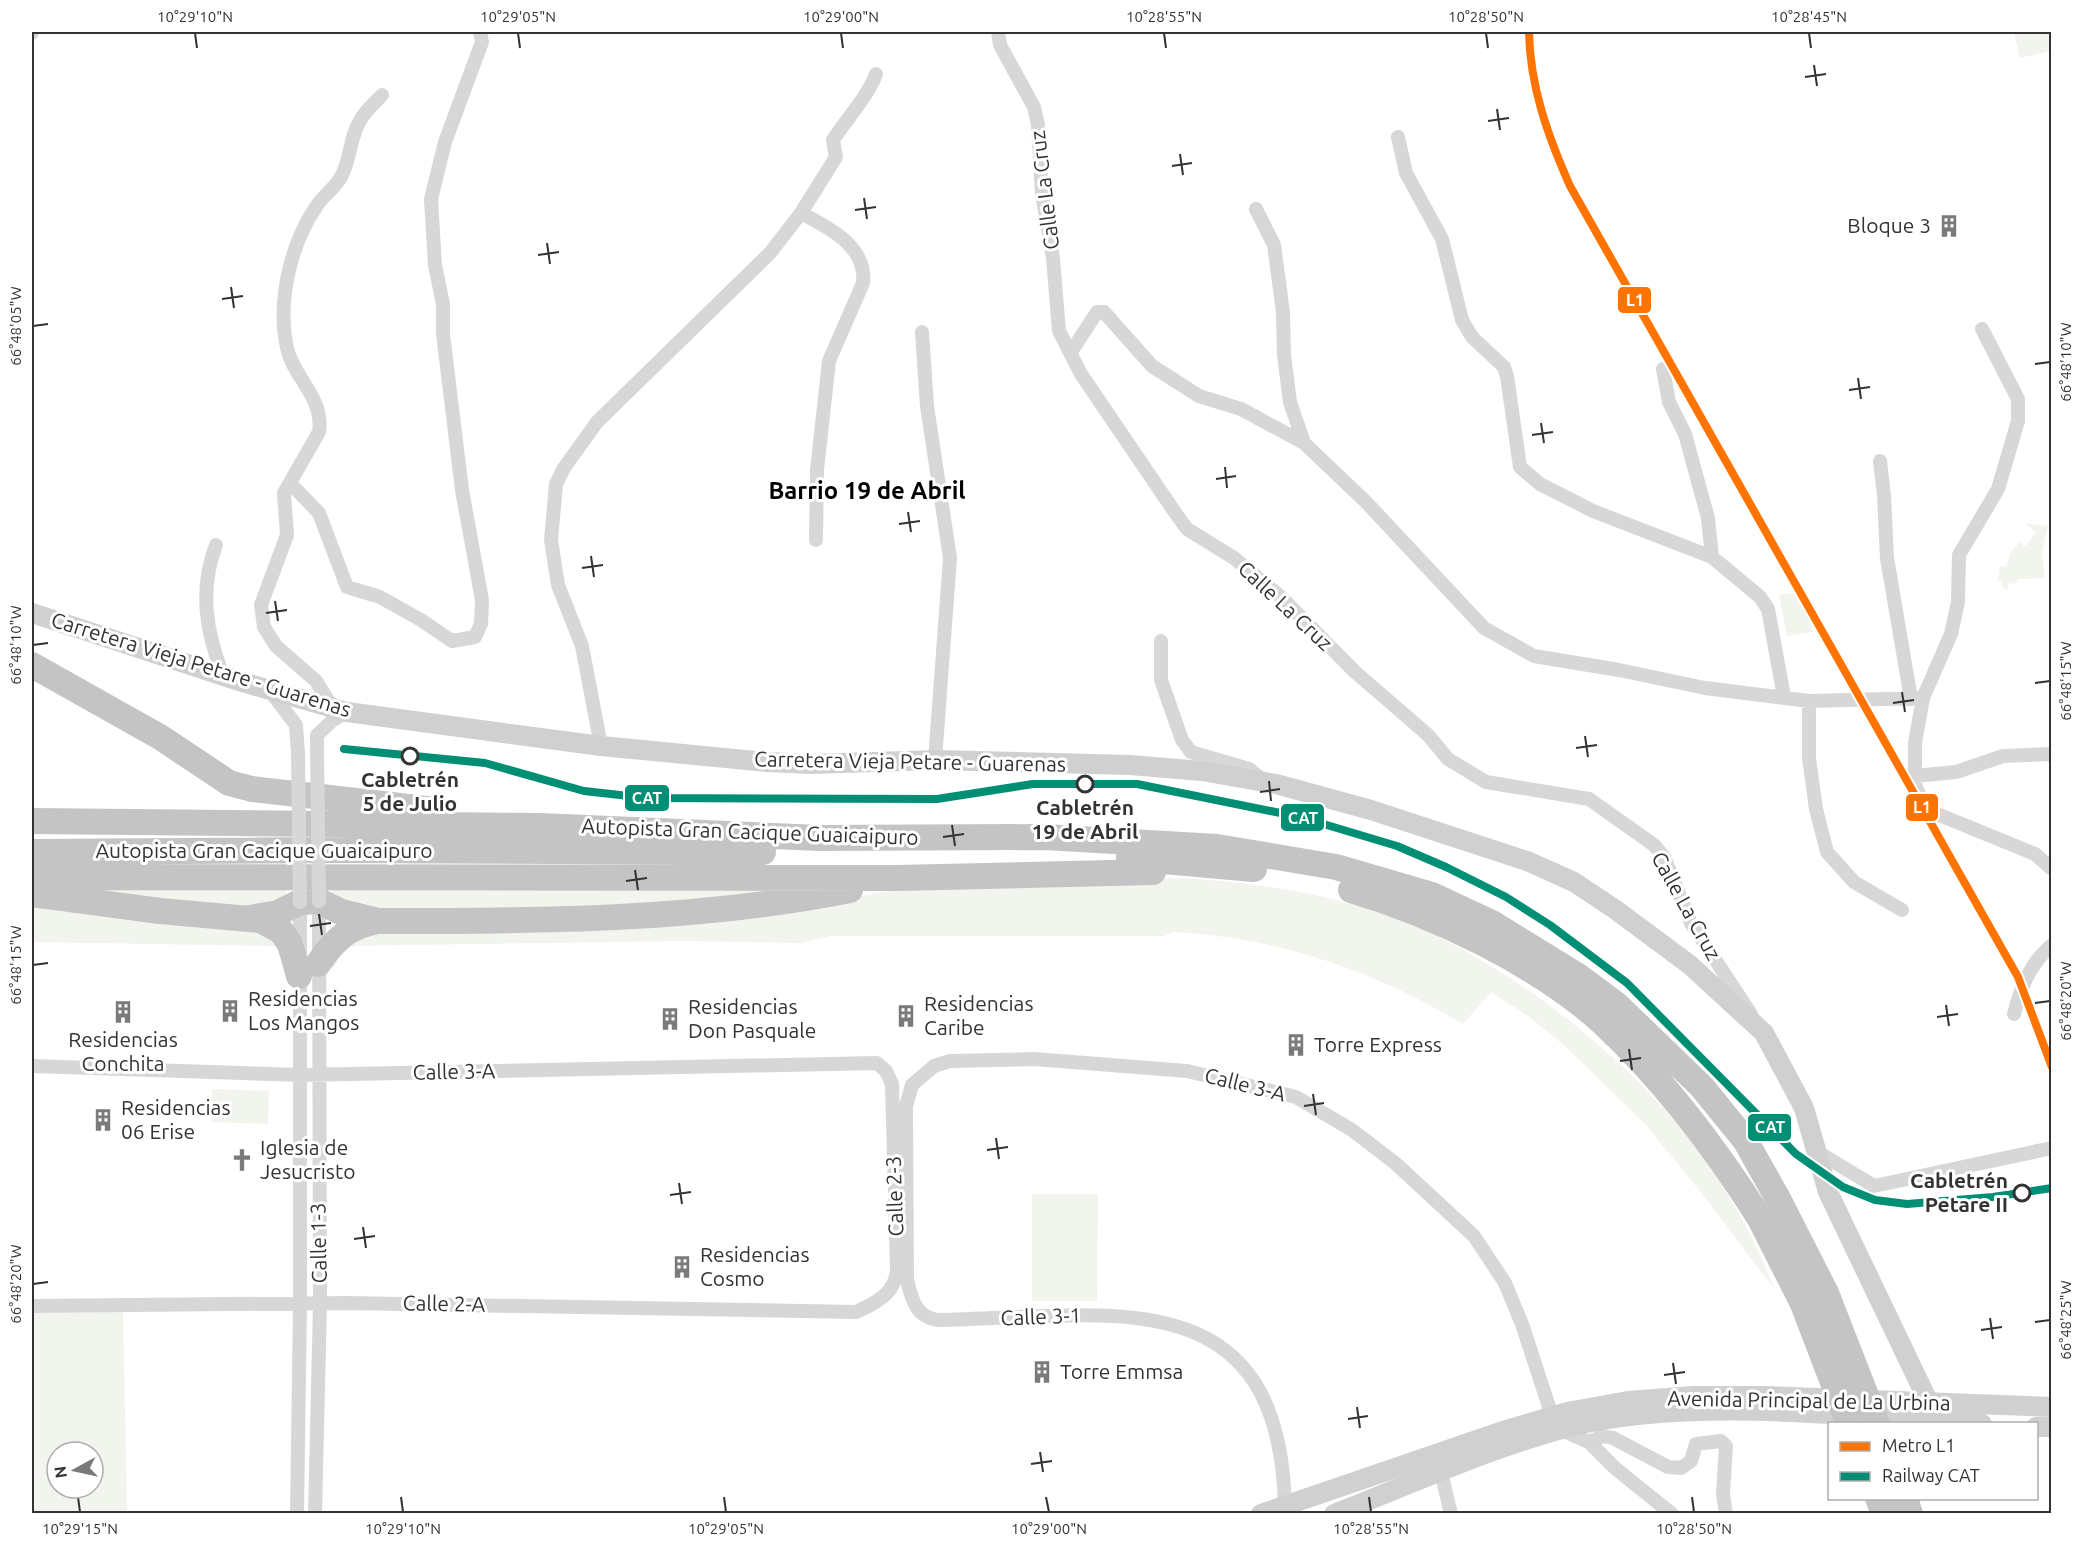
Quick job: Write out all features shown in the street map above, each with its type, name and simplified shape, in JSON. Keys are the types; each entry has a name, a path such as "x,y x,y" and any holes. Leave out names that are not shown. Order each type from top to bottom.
{"highway":[{"path":"32,665 160,737 228,783 276,792 587,827"},
{"name":"Autopista Gran Cacique Guaicaipuro","path":"32,821 587,827 819,838 1045,837 1217,847 1336,867 1432,896 1517,938 1578,976 1617,1005 1702,1087 1745,1140 1777,1197 1826,1293 1876,1422"},
{"name":"Autopista Gran Cacique Guaicaipuro","path":"32,852 534,850 914,855 1055,852 1289,874 1373,896 1442,923 1516,962 1601,1022 1647,1066 1725,1164 1759,1217 1803,1304 1849,1422"},
{"path":"32,877 897,878 1159,872 1195,864"},
{"path":"32,894 160,911 260,920 281,931 308,970 338,937 361,924 378,921 540,921 655,915 775,903 897,878"},
{"path":"249,918 278,913 309,901 378,921"}],"street":[{"path":"290,483 319,513 347,587 380,597 452,641 475,637 481,624 482,600 462,490 443,334 443,304 435,265 431,199 445,142 482,42 480,32"},
{"name":"Calle La Cruz","path":"998,32 1000,45 1034,107 1038,125 1042,194 1053,258 1059,331 1081,374 1118,432 1187,529 1234,558 1282,598 1354,671 1428,735 1448,759 1486,782 1589,799 1654,845 1664,857 1690,923 1764,1033"},
{"path":"601,746 582,646 558,585 551,540 556,484 564,468 597,422 770,253 801,213 836,157 833,140 847,116 870,89 876,74"},
{"path":"309,901 317,735 333,720 339,710 316,681 276,646 264,627 261,605 287,535 284,493 319,432 320,421 319,409 288,355 286,301 292,254 316,205 339,182 349,162 359,120 382,95"},
{"path":"1398,137 1406,173 1442,239 1462,320 1472,337 1504,367 1508,376 1520,467 1540,484 1593,511 1712,557 1760,597 1768,609 1784,697"},
{"path":"1256,209 1274,245 1283,312 1284,355 1290,402 1304,443"},
{"path":"801,213 842,237 862,261 864,272 863,283 829,361 817,470 816,540"},
{"path":"1071,352 1091,319 1097,312 1104,312 1152,366 1198,396 1241,409 1304,443 1366,502 1484,628 1534,656 1705,688 1809,701 1917,699"},
{"path":"1917,699 1951,634 1958,602 1959,555 1998,489 2018,421 2018,399 1982,329"},
{"path":"922,332 929,428 950,558 935,760"},
{"path":"1663,369 1669,402 1685,434 1708,518 1712,557"},
{"path":"1880,461 1887,558 1917,699 1914,776 1923,802 1936,814 2035,854 2052,869"},
{"path":"216,545 209,565 206,607 210,643 223,675"},
{"name":"Carretera Vieja Petare - Guarenas","path":"32,613 339,710 601,746 767,762 812,764 935,760 1130,765 1202,771 1267,783 1371,810 1527,861 1574,882 1617,910 1690,965 1764,1033 1799,1098 1828,1192 1906,1349 1928,1401"},
{"path":"1161,641 1161,680 1182,740 1191,752 1249,769 1267,783"},
{"path":"269,689 296,725 309,901"},
{"path":"1809,701 1809,758 1816,809 1827,852 1854,882 1902,910"},
{"path":"1914,776 1956,772 2003,756 2052,753"},
{"name":"Calle 1-3","path":"297,1514 301,1075 308,970 309,901"},
{"name":"Calle 1-3","path":"309,901 308,970 319,1075 320,1303 315,1514"},
{"path":"2014,1014 2019,995 2036,958 2052,945"},
{"name":"Calle 3-A","path":"920,1077 934,1066 950,1061 1034,1059 1187,1071 1296,1097 1338,1121 1395,1163 1474,1236 1505,1283 1522,1324 1556,1423"},
{"name":"Calle 3-A","path":"32,1066 319,1075 877,1063"},
{"name":"Calle 2-3","path":"856,1312 887,1294 897,1281 892,1084 886,1071 877,1063"},
{"name":"Calle 3-1","path":"920,1077 909,1092 906,1106 908,1280 914,1304 920,1313 929,1319 938,1320 1118,1315 1169,1323 1206,1336 1242,1366 1261,1395 1275,1431 1285,1484 1285,1510"},
{"path":"1816,1151 1874,1185 2052,1148"},
{"name":"Calle 2-A","path":"32,1306 320,1303 856,1312"},
{"name":"Avenida Principal de La Urbina","path":"1261,1514 1285,1510 1382,1472 1628,1401 1694,1396 1928,1401 2052,1407"},
{"name":"Avenida Principal de La Urbina","path":"1334,1514 1556,1423 1699,1412 1764,1412 1946,1422"},
{"path":"1556,1423 1589,1442 1616,1468 1672,1514"},
{"path":"1589,1442 1604,1436 1613,1438 1668,1467 1681,1468 1691,1461 1695,1444 1721,1441 1726,1446 1722,1494 1726,1514"},
{"path":"1441,1472 1451,1514"}],"shaded area":[{"path":"2014,32 2051,32 2051,51 2020,58"},
{"path":"2025,523 2048,526 2042,553 2045,578 2018,579 2017,583 2008,584 2008,589 2003,588 2002,581 1998,581 2000,566 2006,567 2011,552 2020,542 2025,546 2036,533"},
{"path":"1805,591 1812,632 1787,636 1779,595"},
{"path":"1183,878 1296,891 1378,912 1444,940 1485,962 1525,988 1602,1048 1669,1114 1696,1148 1730,1199 1759,1252 1775,1290 1646,1125 1566,1047 1531,1018 1491,992 1463,1024 1395,988 1324,960 1249,941 1173,932 1164,936 830,936 801,943 683,941 344,946 333,970 335,955 348,935 808,904 912,888"},
{"path":"286,882 286,900 267,909 109,895 108,883"},
{"path":"331,889 806,889 672,907 378,913 333,896"},
{"path":"32,904 268,929 289,968 275,946 32,942"},
{"path":"212,1089 269,1091 268,1124 211,1122"},
{"path":"1032,1194 1098,1194 1097,1301 1032,1301"},
{"path":"123,1312 127,1513 32,1513 32,1313"}],"metro line":[{"name":"L1","path":"1529,32 1533,72 1542,111 1554,149 1570,186 2018,977 2052,1067"}],"rail line":[{"name":"CAT","path":"344,749 485,763 584,791 647,798 937,799 1033,784 1137,784 1300,817 1397,846 1446,867 1506,897 1550,925 1627,983 1796,1154 1843,1187 1875,1200 1907,1204 1993,1197 2052,1188"}],"place":[{"name":"Bloque 3","path":"1949,226"},
{"name":"Cabletrén 5 de Julio","path":"410,756"},
{"name":"Cabletrén 19 de Abril","path":"1085,784"},
{"name":"Residencias Los Mangos","path":"230,1011"},
{"name":"Residencias Conchita","path":"123,1012"},
{"name":"Residencias Caribe","path":"906,1016"},
{"name":"Residencias Don Pasquale","path":"670,1019"},
{"name":"Torre Express","path":"1296,1045"},
{"name":"Residencias 06 Erise","path":"103,1120"},
{"name":"Iglesia de Jesucristo","path":"242,1160"},
{"name":"Cabletrén Petare II","path":"2022,1193"},
{"name":"Residencias Cosmo","path":"682,1267"},
{"name":"Torre Emmsa","path":"1042,1372"}],"district":[{"name":"Barrio 19 de Abril","path":"867,491"}]}
